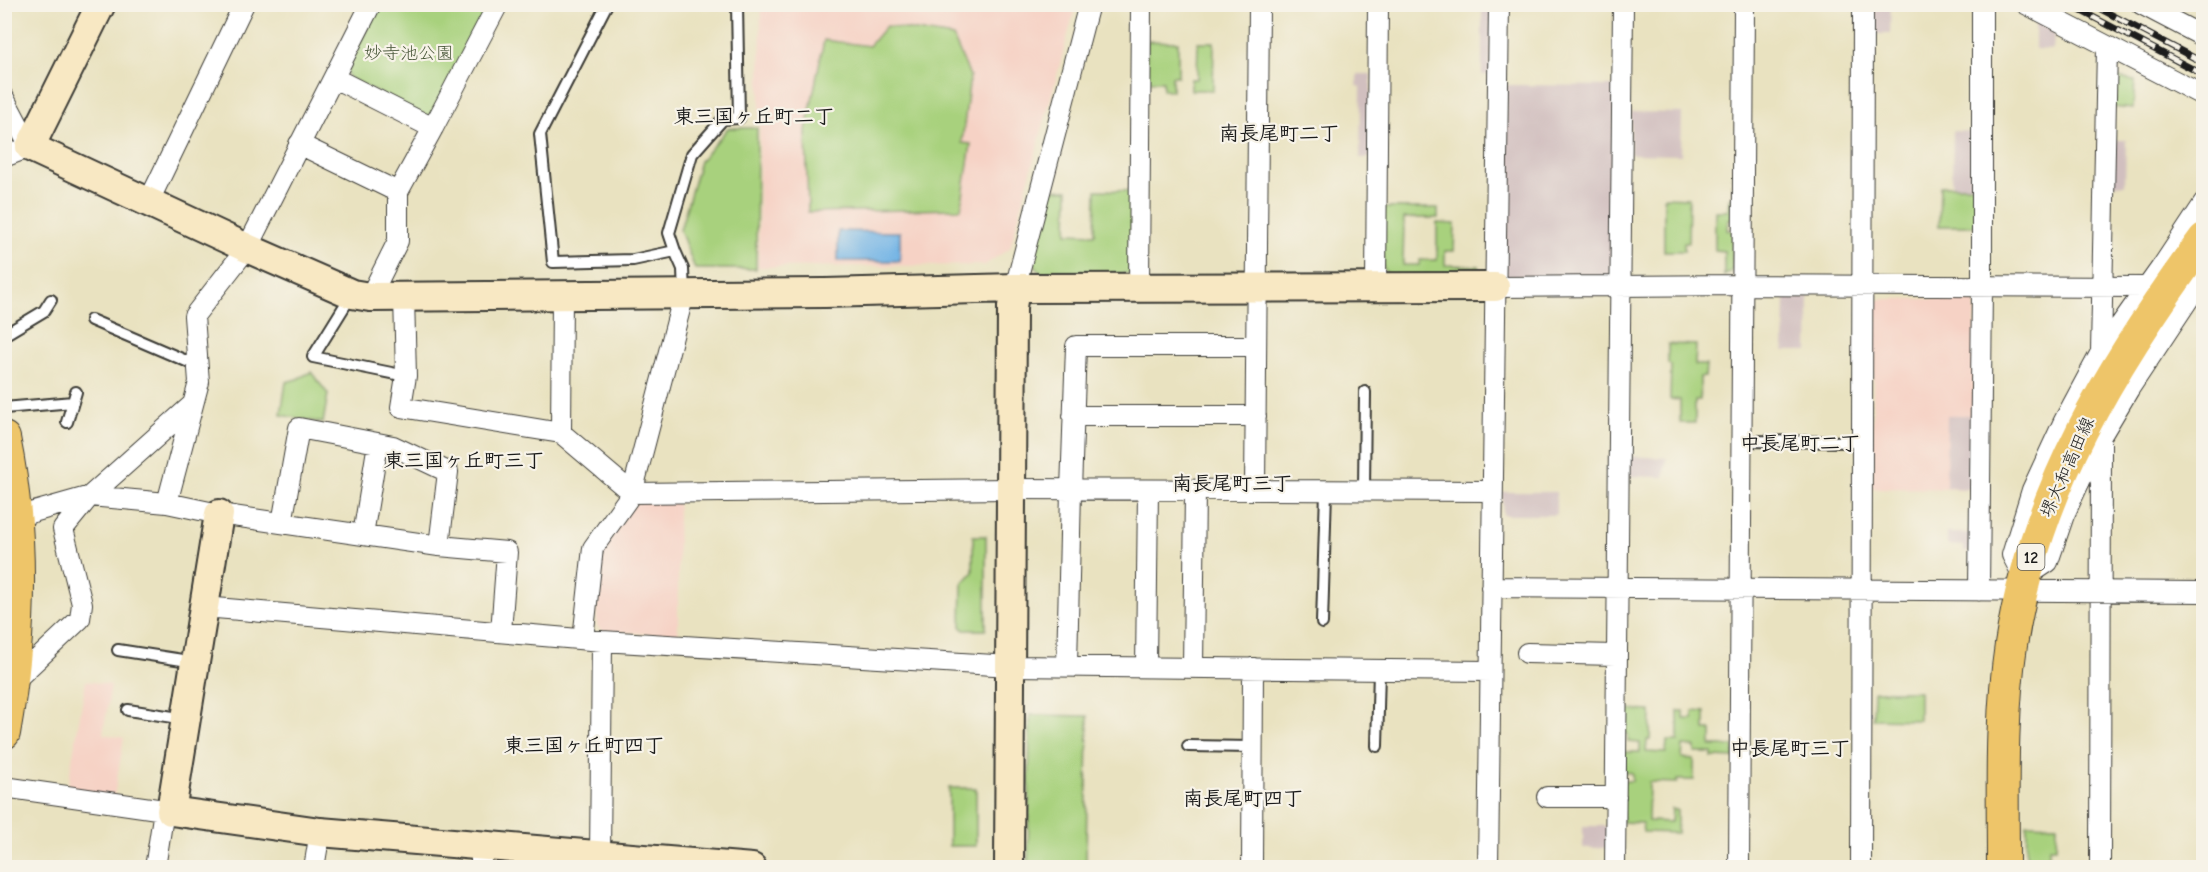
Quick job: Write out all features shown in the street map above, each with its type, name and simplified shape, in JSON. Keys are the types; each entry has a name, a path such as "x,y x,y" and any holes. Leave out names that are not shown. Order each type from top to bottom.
{"main road":[{"name":"堺大和高田線","path":"2003,867 2006,696 2011,646 2023,585 2046,513 2072,448 2109,380 2185,283 2204,239"},
{"path":"4,733 18,618 6,454"}],"street":[{"path":"17,152 101,4"},
{"path":"149,201 244,4"},
{"path":"167,503 199,382 194,316 247,248 371,4"},
{"path":"361,295 398,241 398,192 498,4"},
{"path":"1009,867 1012,307 1089,4"},
{"path":"1139,287 1141,4"},
{"path":"1255,490 1259,4"},
{"path":"1376,287 1378,4"},
{"path":"1488,867 1499,4"},
{"path":"1615,867 1623,4"},
{"path":"1739,867 1744,4"},
{"path":"1862,867 1863,4"},
{"path":"1979,591 1982,4"},
{"path":"2026,4 2204,96"},
{"path":"2141,4 2178,14 2204,37"},
{"path":"2101,352 2107,47"},
{"path":"334,78 433,128"},
{"path":"4,98 17,152"},
{"path":"299,144 398,192"},
{"path":"17,152 149,201 247,248 361,295 825,293 1139,287 2102,286 2185,283"},
{"path":"2023,585 2048,562 2064,515 2101,436 2185,283 2204,203"},
{"path":"2023,585 2012,555 2032,490 2064,421 2101,352 2185,283"},
{"path":"561,433 562,294"},
{"path":"600,855 593,640 593,548 632,494 684,294"},
{"path":"404,296 406,376 401,407 561,433 632,494 1010,489 1492,491"},
{"path":"1067,666 1076,346 1256,346"},
{"path":"8,686 80,619 82,604 63,529 90,496 192,405"},
{"path":"1073,416 1256,416"},
{"path":"282,523 299,428 393,446 448,472 440,546"},
{"path":"2100,867 2101,436"},
{"path":"363,535 378,443"},
{"path":"1146,668 1148,490"},
{"path":"1193,668 1195,490"},
{"path":"12,524 90,496 167,503 219,514 363,535 440,546 507,552 501,632"},
{"path":"155,867 186,719 219,514"},
{"path":"1491,587 1979,591 2023,585 2102,591 2204,592"},
{"path":"204,607 593,640 1010,666 1489,671"},
{"path":"1527,653 1616,655"},
{"path":"1252,867 1253,668"},
{"path":"4,788 481,856 600,855 636,863 752,867"},
{"path":"1547,797 1616,797"},
{"path":"314,867 320,832"}],"lane":[{"path":"607,4 540,134 553,262 633,260 675,250"},
{"path":"684,294 683,269 669,233 692,154 723,119 739,118 737,4"},
{"path":"361,295 313,357 406,376"},
{"path":"4,335 44,311 51,300"},
{"path":"91,320 198,366"},
{"path":"1364,491 1365,392"},
{"path":"4,408 74,397 67,422"},
{"path":"1741,441 1862,442"},
{"path":"1322,623 1326,490"},
{"path":"118,650 195,662"},
{"path":"1377,746 1379,670"},
{"path":"128,710 186,719"},
{"path":"1188,746 1253,747"}],"shaded area":[{"path":"761,5 1076,5 1010,248 985,265 758,267"},
{"path":"1482,5 1492,5 1491,75 1482,75"},
{"path":"1875,5 1891,5 1890,34 1875,34"},
{"path":"2038,21 2057,30 2053,50 2035,49 2035,26"},
{"path":"1357,74 1371,74 1371,158 1360,158 1361,87 1357,86"},
{"path":"1505,85 1615,86 1612,276 1609,279 1507,278 1503,274"},
{"path":"1631,112 1682,113 1681,155 1630,154"},
{"path":"1953,131 1976,132 1976,185 1952,185"},
{"path":"2112,140 2126,140 2125,185 2112,184"},
{"path":"1785,297 1809,297 1808,351 1784,351"},
{"path":"1880,299 1970,299 1975,303 1973,489 1872,488 1874,306"},
{"path":"1947,415 1974,415 1973,489 1946,488"},
{"path":"1626,456 1667,458 1664,477 1626,476"},
{"path":"1502,492 1556,492 1556,515 1503,515"},
{"path":"641,501 678,501 678,636 603,631 597,626 596,599 602,552 632,505"},
{"path":"1947,533 1974,533 1974,551 1964,551 1964,546 1947,545"},
{"path":"86,681 111,685 103,734 124,738 114,797 67,789"},
{"path":"1583,826 1607,826 1607,848 1583,848"}],"green space":[{"name":"妙寺池公園","path":"379,5 489,5 434,114 425,117 349,78 346,69"},
{"path":"886,26 953,37 970,76 962,143 971,144 961,209 808,212 806,130 824,40 869,46"},
{"path":"1147,41 1178,42 1178,76 1172,76 1172,90 1163,90 1163,81 1146,81"},
{"path":"1198,42 1214,42 1213,90 1191,90 1191,79 1197,79"},
{"path":"2113,77 2135,81 2133,109 2112,107"},
{"path":"728,128 757,128 756,269 695,269 680,230 700,161"},
{"path":"1940,186 1976,186 1976,226 1939,226"},
{"path":"1049,189 1068,190 1067,233 1095,234 1096,190 1133,191 1133,273 1045,279 1033,262"},
{"path":"1664,197 1689,198 1688,242 1684,242 1684,251 1664,251"},
{"path":"1729,198 1734,198 1734,219 1728,219 1727,230 1733,231 1732,270 1724,276 1724,251 1715,250 1715,211 1728,211"},
{"path":"1383,208 1438,208 1438,218 1404,218 1403,265 1419,265 1420,260 1437,260 1437,223 1455,224 1454,251 1445,251 1445,265 1479,266 1479,276 1388,275 1383,268"},
{"path":"1668,344 1696,345 1695,365 1706,365 1705,377 1700,377 1700,400 1695,400 1695,423 1680,423 1680,400 1670,399 1671,365 1668,364"},
{"path":"311,372 328,394 323,423 281,415 286,382"},
{"path":"973,536 986,536 986,630 964,630 961,626 962,584 973,572"},
{"path":"1874,691 1919,691 1919,720 1873,719"},
{"path":"1624,710 1651,711 1650,740 1647,740 1646,752 1666,753 1667,741 1678,741 1678,711 1684,711 1684,719 1693,719 1693,711 1705,712 1705,730 1711,730 1711,746 1734,746 1734,758 1712,757 1712,753 1695,753 1695,747 1683,746 1682,758 1694,759 1694,780 1677,780 1677,783 1649,782 1648,821 1671,822 1672,809 1677,810 1677,833 1643,832 1642,823 1622,822 1623,781 1632,781 1632,773 1623,772 1623,752 1640,752 1640,743 1628,742 1628,734 1624,733"},
{"path":"1030,715 1088,716 1086,867 1028,867"},
{"path":"949,788 976,788 976,846 949,846"},
{"path":"2027,824 2057,825 2056,848 2049,848 2049,860 2026,860"}],"water":[{"path":"838,231 900,232 900,261 838,261"}],"railway":[{"path":"2068,4 2204,75"},
{"path":"2091,4 2204,63"}],"district":[{"name":"東三国ヶ丘町二丁","path":"754,116"},
{"name":"南長尾町二丁","path":"1279,133"},
{"name":"中長尾町二丁","path":"1800,443"},
{"name":"東三国ヶ丘町三丁","path":"464,460"},
{"name":"南長尾町三丁","path":"1232,483"},
{"name":"東三国ヶ丘町四丁","path":"584,745"},
{"name":"中長尾町三丁","path":"1790,748"},
{"name":"南長尾町四丁","path":"1243,798"}]}
